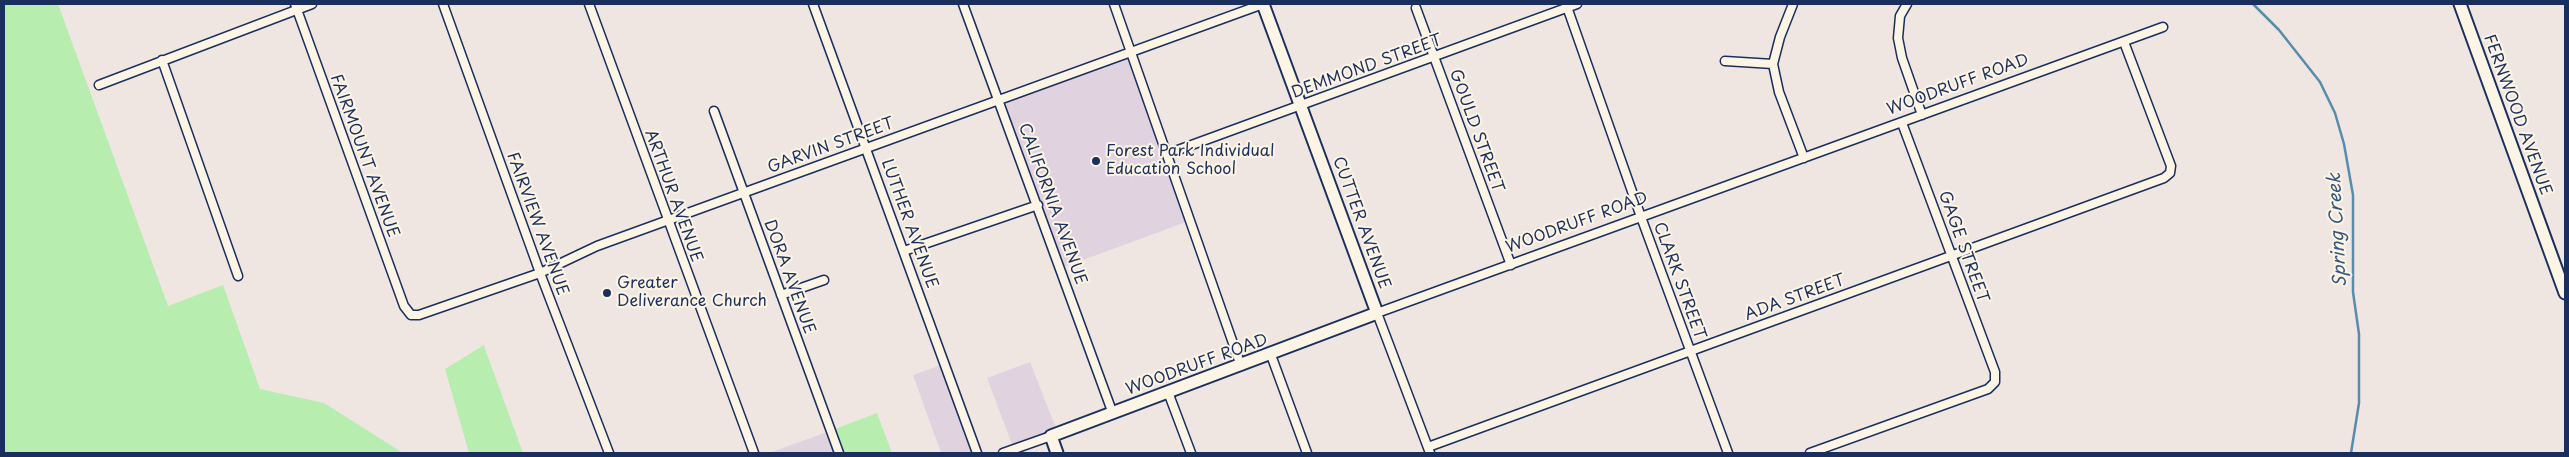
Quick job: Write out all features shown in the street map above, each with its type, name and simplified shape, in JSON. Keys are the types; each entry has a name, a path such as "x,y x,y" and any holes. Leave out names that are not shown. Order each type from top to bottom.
{"street":[{"path":"98,85 296,6 312,4"},
{"name":"FAIRVIEW AVENUE","path":"443,4 540,273 609,453"},
{"name":"ARTHUR AVENUE","path":"589,4 754,453"},
{"name":"LUTHER AVENUE","path":"813,4 978,453"},
{"name":"CALIFORNIA AVENUE","path":"963,4 1038,204 1113,414"},
{"path":"1114,4 1241,366"},
{"name":"GARVIN STREET","path":"411,314 419,315 540,273 597,246 1263,4"},
{"name":"CUTTER AVENUE","path":"1263,4 1429,450"},
{"name":"DEMMOND STREET","path":"1167,154 1434,57 1566,5 1577,4"},
{"path":"1793,4 1780,37 1773,64 1779,92 1804,158"},
{"path":"1907,4 1900,16 1898,38 1902,58 1922,115"},
{"name":"FERNWOOD AVENUE","path":"2460,4 2565,293"},
{"name":"CLARK STREET","path":"1566,5 1641,218 1728,453"},
{"name":"FAIRMOUNT AVENUE","path":"296,6 389,266 404,306 411,314"},
{"name":"GOULD STREET","path":"1416,8 1511,264"},
{"name":"WOODRUFF ROAD","path":"1004,453 1241,366 1377,313 2163,27"},
{"name":"ADA STREET","path":"1429,450 1690,351 2164,178 2170,173 2170,166 2124,42"},
{"path":"162,60 238,276"},
{"path":"1725,61 1773,64"},
{"name":"DORA AVENUE","path":"714,111 839,453"},
{"name":"GAGE STREET","path":"1810,453 1988,389 1995,382 1995,372 1902,122"},
{"path":"904,251 1038,204"},
{"path":"781,295 824,280"},
{"path":"1271,354 1307,453"},
{"path":"1168,392 1191,453"},
{"path":"1051,436 1057,453"}],"shaded area":[{"name":"Forest Park Individual Education School","path":"1130,54 1189,221 1064,267 1002,101"},
{"path":"950,362 983,453 941,453 913,375"},
{"path":"1030,362 1057,431 1013,447 987,378"},
{"path":"827,432 835,453 769,453"}],"green space":[{"path":"4,4 58,4 168,306 223,285 260,389 324,403 403,453 4,453"},
{"path":"484,345 523,453 469,453 445,369"},
{"path":"877,413 892,453 835,453 827,432"}],"waterway":[{"name":"Spring Creek","path":"2253,4 2279,30 2320,82 2335,113 2344,144 2353,195 2353,292 2359,334 2359,403 2351,453"}],"place":[{"name":"Forest Park Individual Education School","path":"1096,161"},
{"name":"Greater Deliverance Church","path":"607,293"}]}
